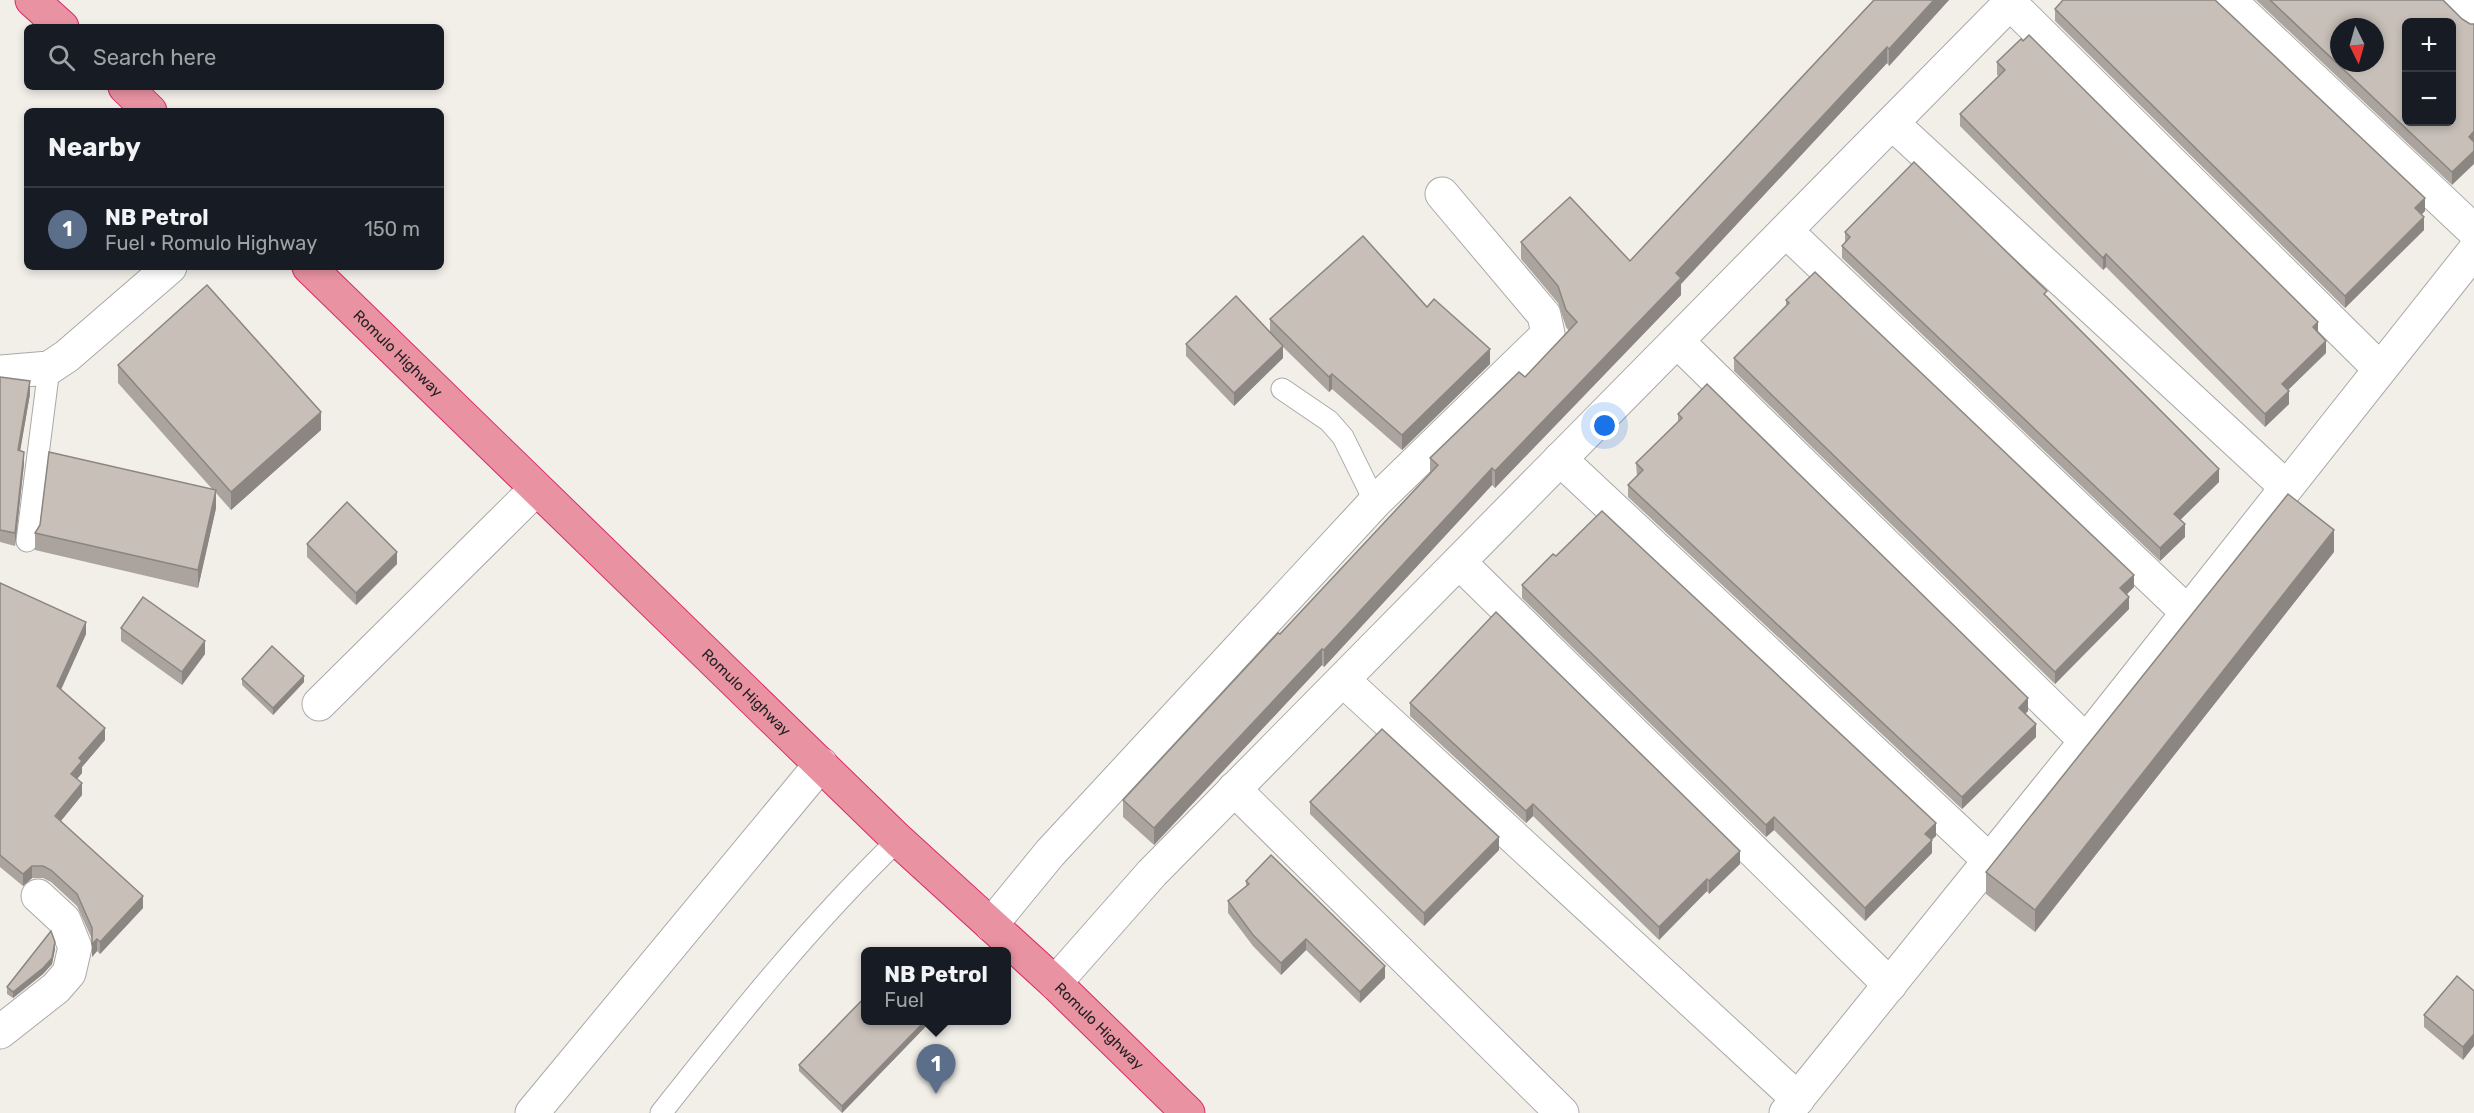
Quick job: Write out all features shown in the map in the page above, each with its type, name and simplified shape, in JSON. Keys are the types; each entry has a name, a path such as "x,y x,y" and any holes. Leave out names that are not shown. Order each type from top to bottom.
{"highway":[{"path":"32,0 59,24"},
{"path":"128,90 147,108"},
{"name":"Romulo Highway","path":"312,270 898,840 1054,983 1188,1113"}],"street":[{"path":"2229,0 2474,231"},
{"path":"2455,0 2474,18"},
{"path":"1054,983 1152,873 2011,1 2380,369"},
{"path":"1892,123 2286,487"},
{"path":"991,925 1050,853 1376,502 1548,334 1544,315 1442,194"},
{"path":"1786,231 2187,612"},
{"path":"1342,680 1792,1106 2086,741 2474,251"},
{"path":"0,372 49,368 166,270"},
{"path":"1677,341 2086,741"},
{"path":"1560,459 1989,860"},
{"path":"319,704 536,489"},
{"path":"1459,562 1890,985"},
{"path":"532,1113 821,764"},
{"path":"1234,789 1562,1113"},
{"path":"0,1032 56,988 69,973 75,947 64,920 38,896"}],"lane":[{"path":"27,541 49,368"},
{"path":"1282,389 1329,421 1343,437 1376,502"},
{"path":"661,1113 747,1003 852,884 898,840"}],"building":[{"path":"1874,0 1934,0 1889,49 1887,47 1676,273 1681,278 1495,471 1492,468 1324,650 1322,649 1154,828 1123,800 1438,465 1430,458 1519,372 1525,377 1577,322 1566,310 1558,286 1521,242 1570,197 1630,261"},
{"path":"2063,0 2215,0 2425,198 2415,208 2424,217 2345,296 2055,9"},
{"path":"2270,0 2443,0 2462,19 2474,24 2474,131 2469,137 2474,142 2474,151 2452,172 2403,126 2456,126 2456,18 2402,18 2402,125 2346,72 2384,72 2384,18 2330,18 2330,57"},
{"path":"2029,35 2318,322 2313,327 2326,341 2282,384 2289,391 2265,414 2106,254 2103,258 1960,114 2005,70 1997,62 2021,39 2023,41"},
{"path":"1914,162 2047,291 2044,294 2219,469 2174,514 2185,524 2160,548 1842,246 1850,237 1845,232"},
{"path":"1363,236 1427,307 1434,299 1490,349 1402,435 1332,374 1329,377 1270,319"},
{"path":"1815,272 2134,575 2120,588 2129,597 2055,672 1734,358 1789,303 1786,300"},
{"path":"207,285 321,412 231,492 118,365"},
{"path":"1236,296 1283,346 1234,393 1186,344"},
{"path":"0,377 30,381 18,450 24,452 15,533 0,530"},
{"path":"1707,384 2028,698 2019,708 2036,724 1962,797 1628,485 1643,470 1636,463 1682,418 1678,414"},
{"path":"49,452 216,490 198,570 35,533 40,525"},
{"path":"2288,494 2334,530 2035,910 1986,872"},
{"path":"347,502 397,552 356,593 307,544"},
{"path":"1602,511 1936,823 1925,834 1932,840 1865,908 1774,817 1766,825 1522,585"},
{"path":"0,583 86,622 57,686 105,728 79,758 82,761 71,774 82,783 55,816 143,896 100,942 97,939 92,944 92,928 77,894 51,870 43,866 32,866 23,874 0,855"},
{"path":"143,597 205,641 182,672 121,628"},
{"path":"1496,612 1740,851 1709,881 1707,879 1659,927 1533,804 1526,811 1410,703"},
{"path":"272,646 304,676 273,708 242,679"},
{"path":"1382,729 1499,837 1424,913 1310,802"},
{"path":"1271,855 1385,966 1360,992 1306,939 1281,963 1253,935 1228,901 1249,884 1246,881"},
{"path":"51,931 55,942 52,958 13,992 7,987"},
{"path":"2457,976 2474,991 2474,1034 2463,1047 2424,1015"},
{"path":"861,1001 861,1025 921,1025 842,1106 799,1065"}],"place":[{"name":"NB Petrol","path":"936,1094"}]}
